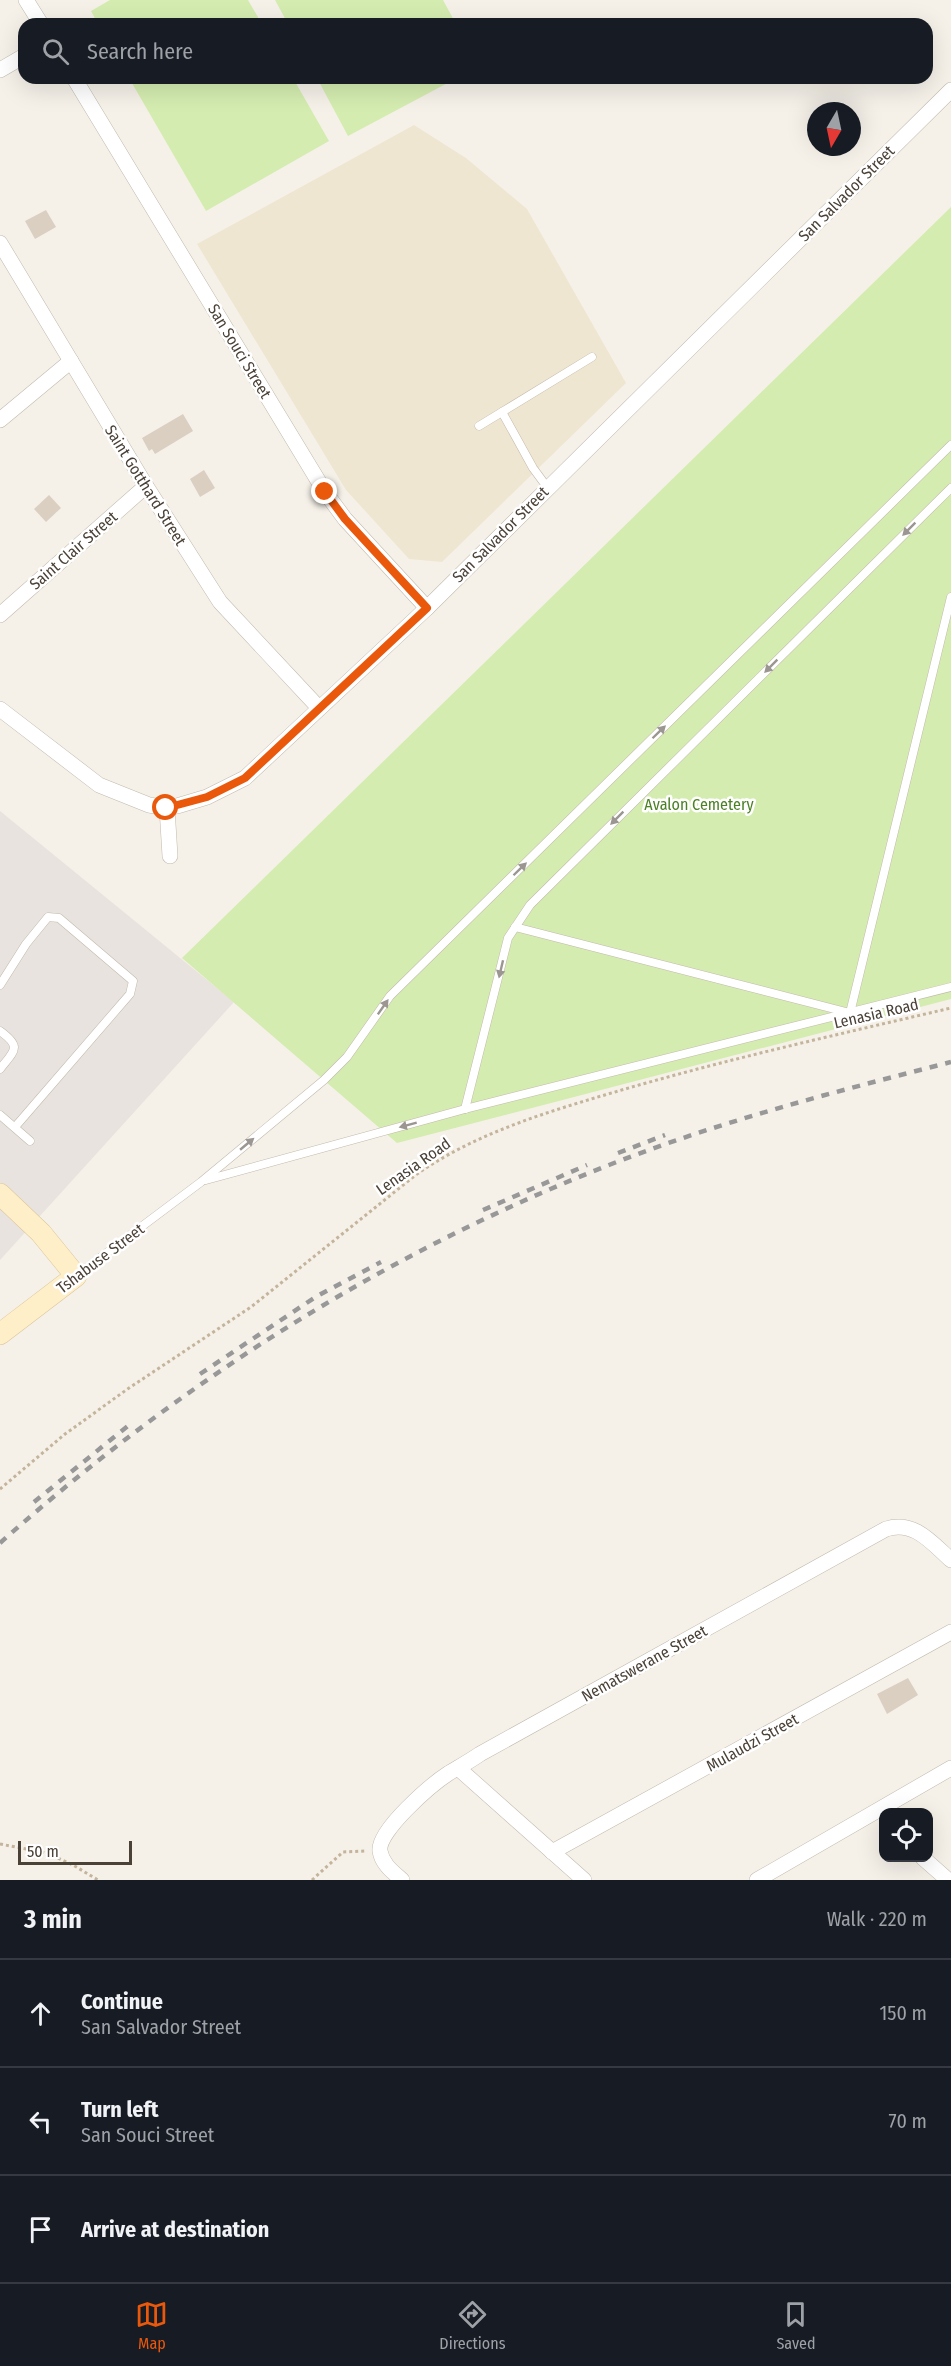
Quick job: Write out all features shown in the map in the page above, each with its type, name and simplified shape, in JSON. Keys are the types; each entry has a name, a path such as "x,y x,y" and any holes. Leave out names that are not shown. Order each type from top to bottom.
{"street":[{"path":"26,0 37,18"},
{"path":"0,70 18,60"},
{"name":"San Souci Street","path":"78,84 325,492 345,519 427,608"},
{"name":"San Salvador Street","path":"0,709 99,785 137,801 166,808 207,797 245,778 427,608 951,90"},
{"name":"Saint Gotthard Street","path":"0,243 146,486 220,602 319,708"},
{"path":"0,420 70,361"},
{"name":"Saint Clair Street","path":"0,615 146,486"},
{"path":"166,808 170,856"},
{"path":"0,1194 40,1233 76,1276"},
{"name":"Tshabuse Street","path":"0,1334 76,1276"},
{"name":"Nematswerane Street","path":"382,1845 417,1800 458,1768 886,1529 908,1527 923,1534 951,1560"},
{"name":"Mulaudzi Street","path":"552,1852 951,1632"},
{"path":"458,1768 584,1880"},
{"path":"760,1879 878,1818 951,1768"},
{"path":"382,1845 386,1866 402,1880"},
{"path":"928,1862 948,1880"}],"lane":[{"path":"479,426 592,357"},
{"path":"502,412 533,468 547,487"},
{"name":"Tshabuse Street","path":"76,1276 201,1182 332,1072 347,1057 390,996 951,446"},
{"path":"465,1109 508,938 530,905 951,488"},
{"path":"850,1013 951,597"},
{"path":"0,985 26,944 48,917 59,918 133,981 130,994 15,1127"},
{"path":"515,927 850,1013"},
{"path":"201,1182 465,1109 951,987"},
{"path":"0,1031 14,1040 15,1046 0,1069"},
{"path":"0,1115 30,1141"}],"path":[{"name":"Lenasia Road","path":"0,1489 65,1434 101,1408 252,1307 445,1154 479,1138 593,1098 820,1038 951,1008"},
{"path":"0,1844 47,1853 98,1880"},
{"path":"312,1880 343,1852 382,1845"}],"shaded area":[{"path":"414,125 466,158 527,209 626,383 442,562 409,559 346,490 197,244"},
{"path":"0,811 234,1002 0,1260"}],"green space":[{"path":"110,0 248,0 258,18 95,18 91,11"},
{"path":"275,0 443,0 453,18 285,18"},
{"path":"132,84 296,84 329,141 206,211"},
{"path":"320,84 446,84 348,136"},
{"name":"Avalon Cemetery","path":"951,207 951,999 397,1143 182,958"}],"building":[{"path":"46,210 56,227 35,239 25,221"},
{"path":"183,414 193,431 155,454 152,449 149,451 142,438"},
{"path":"204,470 215,488 200,497 190,479"},
{"path":"49,495 61,508 46,522 34,509"},
{"path":"908,1678 918,1695 887,1714 877,1694"}],"railway":[{"path":"0,1543 69,1484 212,1376 365,1281 444,1239 526,1200 651,1149 778,1108 951,1062"},
{"path":"618,1153 665,1135"},
{"path":"483,1210 587,1165"},
{"path":"200,1374 317,1296 381,1262"},
{"path":"34,1502 129,1425"}],"route":[{"path":"166,808 207,797 245,778 427,608 345,519 325,492"}]}
